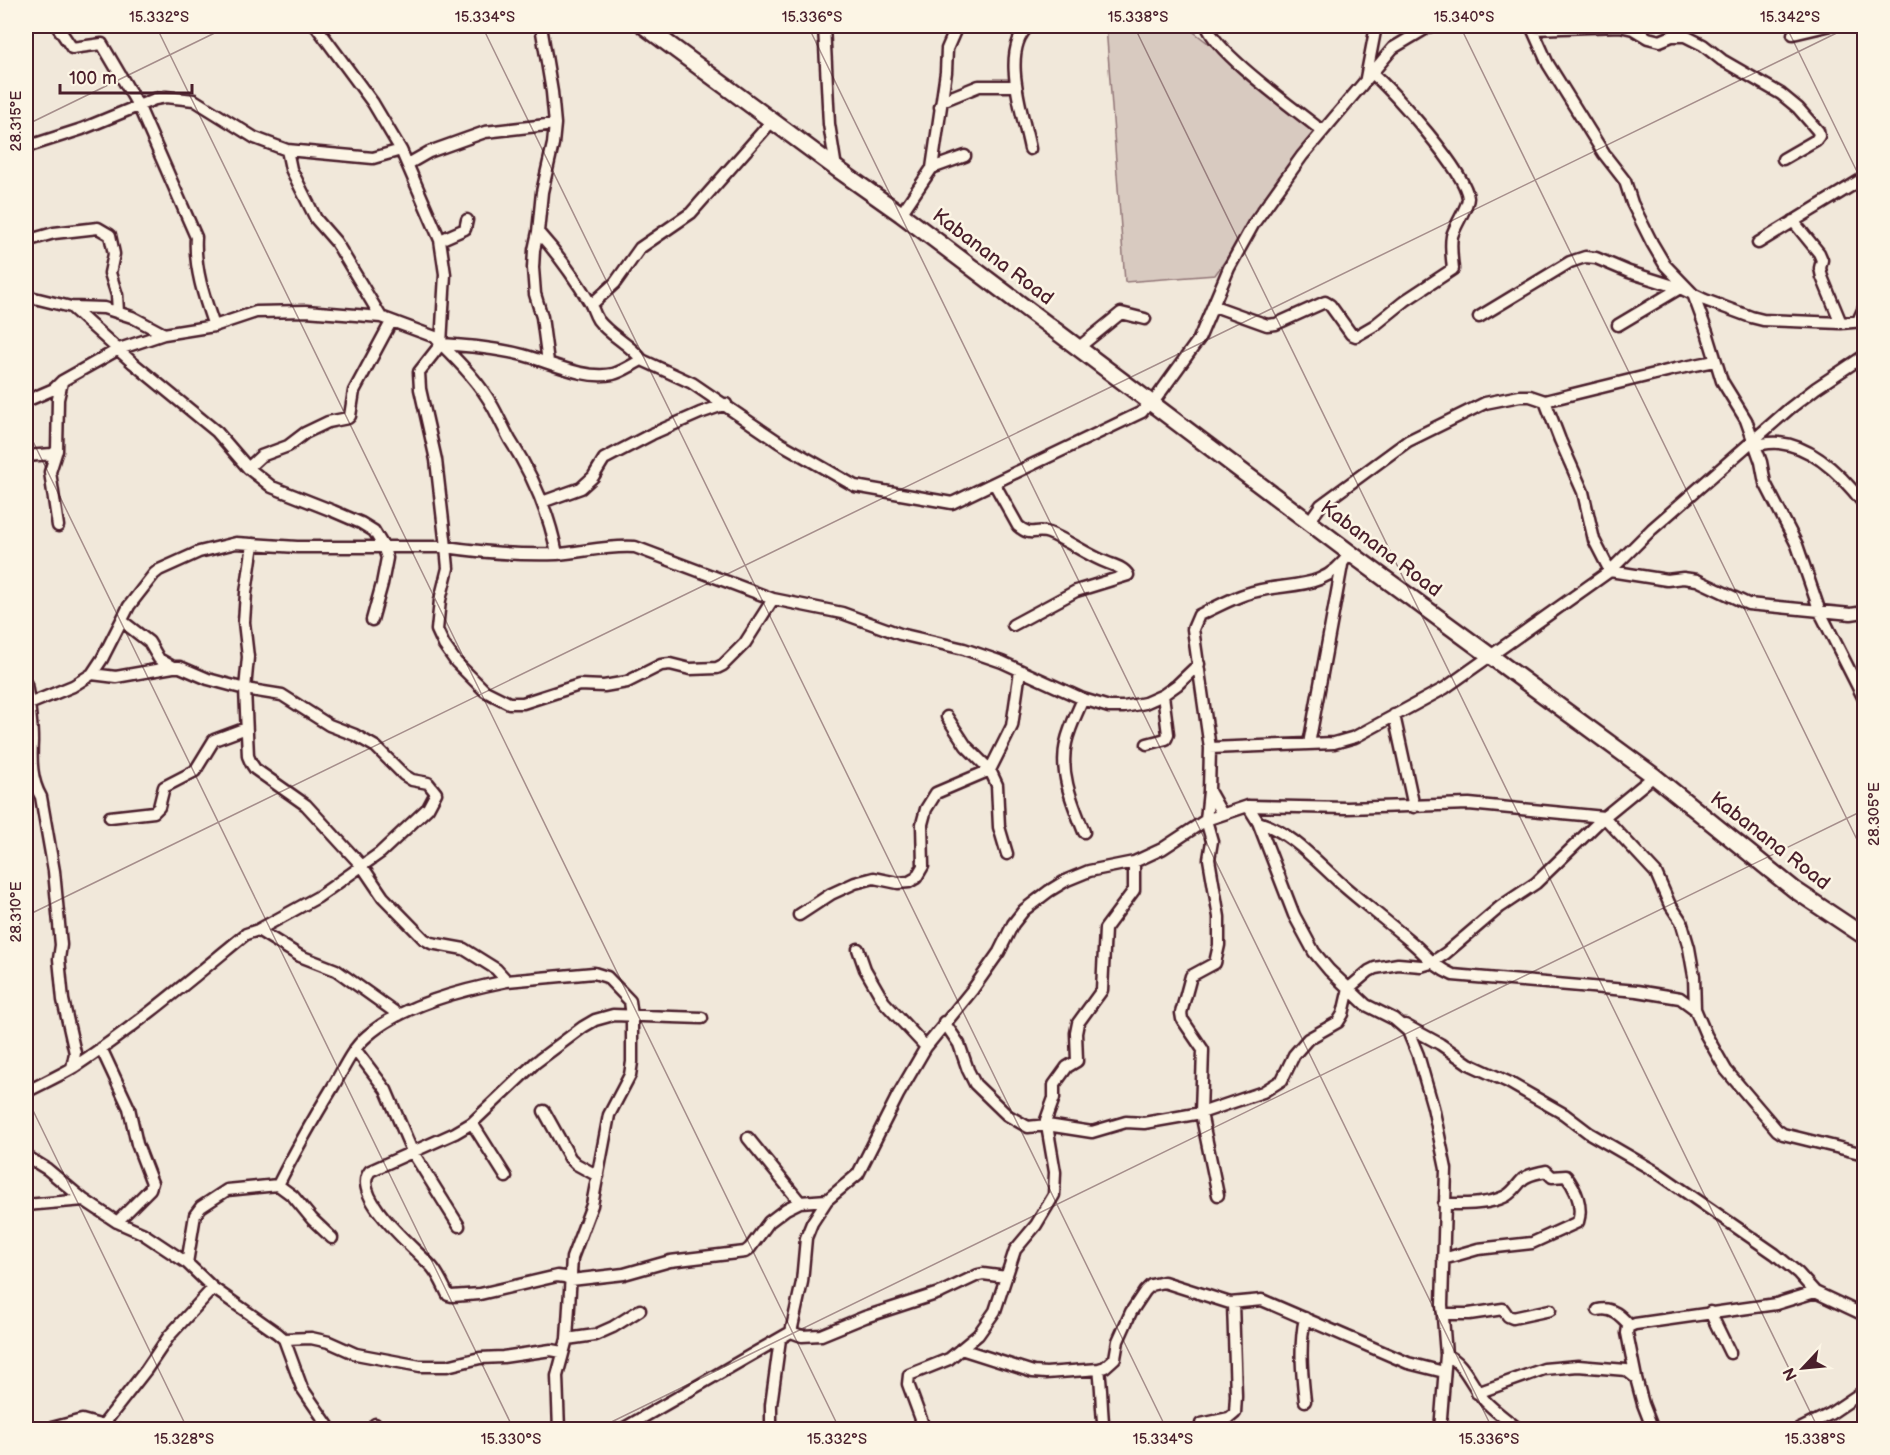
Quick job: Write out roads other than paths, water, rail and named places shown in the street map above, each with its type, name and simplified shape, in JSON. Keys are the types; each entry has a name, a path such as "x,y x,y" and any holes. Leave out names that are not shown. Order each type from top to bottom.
{"street":[{"path":"57,26 72,48 102,44 138,107 196,237 195,255 202,293 214,326"},
{"path":"316,26 373,103 401,150 440,240 445,274 441,344 419,372 419,381 436,460 448,568 440,600 437,630 444,645 471,679 485,691 509,703 523,703 579,685 604,686 627,682 661,665 670,664 690,669 723,665 745,643 773,599"},
{"path":"541,26 555,124 534,250 534,279 548,362"},
{"name":"Kabanana Road","path":"644,26 901,214 1309,522 1346,559 1489,656 1654,777 1796,890 1864,936"},
{"path":"824,26 829,124 836,168"},
{"path":"901,214 932,168 946,72 947,49 957,26"},
{"path":"1029,26 1020,35 1017,44 1016,86 1030,148"},
{"path":"1207,26 1214,39 1244,68 1322,130"},
{"path":"1369,76 1376,26"},
{"path":"538,232 558,255 591,305 596,318 633,348 642,360 692,383 726,404 780,443 855,486 952,503 1142,412 1151,404 1199,339 1228,268 1254,223 1322,130 1393,48 1430,26"},
{"path":"1783,159 1816,140 1819,136 1818,131 1798,108 1781,94 1722,60 1703,45 1685,36 1672,36 1660,41 1648,38 1634,29 1620,26 1532,27 1548,64 1605,154 1625,181 1632,202 1665,265 1692,294 1722,381 1746,420 1755,443 1765,483 1797,545 1820,612 1864,699"},
{"path":"1793,34 1827,26"},
{"path":"1214,306 1267,325 1276,324 1325,302 1330,305 1351,334 1356,336 1453,269 1452,237 1468,201 1461,177 1382,82 1369,76"},
{"path":"940,107 942,100 979,86 1016,86"},
{"path":"26,147 160,97 194,100 255,138 287,150 373,158 401,150"},
{"path":"591,305 615,283 640,248 680,221 696,207 772,121"},
{"path":"408,164 429,152 485,132 555,124"},
{"path":"287,150 291,169 316,219 336,242 386,320"},
{"path":"932,168 965,156"},
{"path":"1758,243 1864,178"},
{"path":"440,240 465,229 467,220"},
{"path":"1792,221 1819,253 1822,260 1820,268 1822,277 1840,323"},
{"path":"26,241 54,233 98,228 110,235 114,254 110,273 117,295 118,312"},
{"path":"1479,317 1570,262 1586,257 1596,258 1763,320 1840,323 1862,321 1864,308"},
{"path":"1618,325 1680,288"},
{"path":"26,296 71,307 104,308 132,317 164,334"},
{"path":"71,307 133,363 217,432 248,468 277,490 333,511 374,531 387,558 372,620"},
{"path":"26,401 54,389 62,381 119,349 164,334 214,326 256,312 306,311 386,320 435,337 472,377 492,405 510,439 521,454 542,502 557,554"},
{"path":"1078,348 1121,314 1146,320"},
{"path":"248,468 261,456 288,446 305,433 328,422 350,416 354,391 386,320"},
{"path":"441,344 482,347 522,355 564,369 596,374 613,374 642,360"},
{"path":"1210,748 1335,743 1355,738 1445,688 1610,571 1652,529 1755,443 1815,388 1864,356"},
{"path":"1309,522 1321,505 1413,439 1485,403 1520,396 1545,401 1674,369 1715,362"},
{"path":"58,525 50,472 56,453 58,399 62,381"},
{"path":"1545,401 1583,492 1594,540 1610,571"},
{"path":"542,502 581,488 593,477 604,459 652,434 726,404"},
{"path":"1755,443 1779,443 1805,450 1826,465 1854,491 1864,504"},
{"path":"26,456 56,453"},
{"path":"994,483 1018,526 1024,531 1029,534 1046,532 1091,557 1123,569 1128,575 1076,591 1013,625"},
{"path":"27,706 73,686 92,674 129,606 159,570 210,549 236,543 297,547 446,547 557,554 619,546 635,547 773,599 842,613 900,634 964,649 1002,662 1083,699 1109,707 1145,703 1163,695 1199,664"},
{"path":"254,544 244,622 248,657 245,689 248,756 255,769 306,805 362,866 383,897 427,942 464,949 496,969 507,981"},
{"path":"1218,1196 1201,1113 1203,1050 1182,1019 1181,1013 1191,976 1215,963 1219,945 1219,917 1209,859 1212,841 1206,820 1210,748 1193,629 1199,615 1246,594 1270,588 1304,585 1324,577 1346,559"},
{"path":"1309,744 1346,559"},
{"path":"1610,571 1667,580 1683,578 1697,580 1748,604 1820,612 1851,614 1864,612"},
{"path":"122,621 149,642 159,659 173,667"},
{"path":"26,1092 72,1068 101,1048 181,988 246,934 258,930 318,897 380,853 428,808 435,796 435,789 424,782 412,780 404,775 376,747 355,735 329,725 282,695 245,689 180,667 116,677 92,674"},
{"path":"799,915 831,894 865,880 874,878 898,883 909,882 916,878 923,866 922,824 930,801 936,793 990,770 1012,726 1020,671"},
{"path":"26,684 35,787 41,797 54,871 61,945 59,959 63,1000 75,1053 72,1068"},
{"path":"1147,744 1166,739 1168,734 1163,695"},
{"path":"1083,699 1068,734 1064,771 1069,794 1084,832"},
{"path":"1394,715 1414,807"},
{"path":"946,717 966,746 990,770 997,786 999,827 1007,854"},
{"path":"110,817 154,812 159,807 164,787 195,771 214,740 247,730"},
{"path":"944,1022 959,1044 975,1084 1007,1115 1028,1127 1047,1125 1092,1132 1126,1122 1144,1123 1201,1113 1263,1092 1282,1080 1294,1055 1308,1039 1338,1022 1343,1014 1349,988 1375,968 1398,964 1421,966 1431,963 1446,953 1500,907 1536,883 1604,817 1654,777"},
{"path":"1209,791 1222,814"},
{"path":"621,1430 791,1332 802,1282 806,1238 812,1223 826,1200 858,1174 897,1095 926,1047 973,989 1024,910 1067,880 1089,871 1134,862 1162,849 1206,820 1248,806 1347,808 1469,804 1604,817 1656,873 1668,903 1681,921 1692,967 1695,1010"},
{"path":"1248,806 1258,822 1281,884 1306,940 1329,970 1366,1005 1440,1044 1469,1064 1508,1082 1564,1114 1589,1133 1658,1173 1775,1254 1798,1273 1815,1292 1864,1315"},
{"path":"1258,822 1273,827 1298,844 1348,890 1412,942 1431,963 1454,975 1604,987 1680,998 1695,1010 1726,1070 1777,1130 1783,1134 1864,1154"},
{"path":"925,1430 908,1384 908,1378 915,1371 949,1359 978,1335 994,1311 1015,1250 1036,1225 1054,1195 1055,1172 1047,1125 1049,1109 1054,1098 1054,1085 1067,1067 1077,1061 1078,1023 1102,990 1105,929 1134,891 1134,862"},
{"path":"258,930 300,956 336,970 399,1015"},
{"path":"858,949 884,1002 926,1047"},
{"path":"278,1185 304,1134 355,1049 373,1032 399,1015 470,990 507,981 594,973 607,977 630,1001 632,1062 630,1076 609,1115 592,1205 572,1258 567,1339 556,1376 559,1430"},
{"path":"702,1018 613,1016 595,1020 583,1027 535,1063 472,1123 455,1133 370,1171 365,1183 378,1210 406,1243 434,1269 448,1294 452,1296 480,1294 557,1276 571,1280 624,1274 670,1261 745,1252 769,1222 800,1202 826,1200"},
{"path":"1394,1019 1408,1031 1415,1047 1433,1107 1446,1169 1443,1259 1446,1355 1440,1430"},
{"path":"101,1048 129,1107 138,1144 152,1183 150,1189 117,1222"},
{"path":"355,1049 386,1090 412,1151 459,1226"},
{"path":"544,1111 570,1158 576,1164 598,1176"},
{"path":"472,1123 506,1177"},
{"path":"748,1138 800,1202"},
{"path":"26,1156 47,1169 84,1200 117,1222 142,1233 187,1263 213,1288 284,1339 302,1388 331,1430"},
{"path":"1443,1259 1478,1249 1538,1241 1578,1222 1582,1212 1566,1176 1552,1177 1545,1171 1527,1177 1503,1197 1473,1204 1444,1204"},
{"path":"187,1263 195,1215 201,1207 227,1190 278,1185 293,1196 332,1238"},
{"path":"26,1205 84,1200"},
{"path":"791,1332 802,1336 820,1335 865,1317 942,1292 978,1275 1006,1277"},
{"path":"961,1349 1033,1372 1099,1369 1115,1358 1118,1341 1131,1312 1151,1285 1164,1282 1233,1303 1262,1300 1408,1363 1444,1372"},
{"path":"103,1425 169,1336 213,1288"},
{"path":"1630,1326 1710,1312 1776,1305 1815,1292"},
{"path":"1200,1430 1201,1424 1229,1418 1235,1413 1233,1303"},
{"path":"1598,1310 1604,1308 1616,1313 1630,1326"},
{"path":"1443,1314 1469,1314 1503,1309 1508,1316 1513,1317 1551,1310"},
{"path":"567,1339 595,1335 640,1310"},
{"path":"1710,1312 1730,1353"},
{"path":"1305,1318 1301,1364 1305,1401"},
{"path":"1630,1326 1627,1333 1636,1378 1653,1430"},
{"path":"284,1339 311,1338 329,1342 356,1353 420,1366 447,1366 480,1358 551,1350 562,1352"},
{"path":"771,1430 771,1405 780,1339"},
{"path":"1446,1355 1459,1364 1477,1393 1520,1430"},
{"path":"1477,1393 1545,1369 1578,1366 1626,1370 1636,1378"},
{"path":"1099,1369 1104,1430"},
{"path":"1798,1430 1830,1414 1864,1391"},
{"path":"44,1430 82,1420 118,1430"}]}
